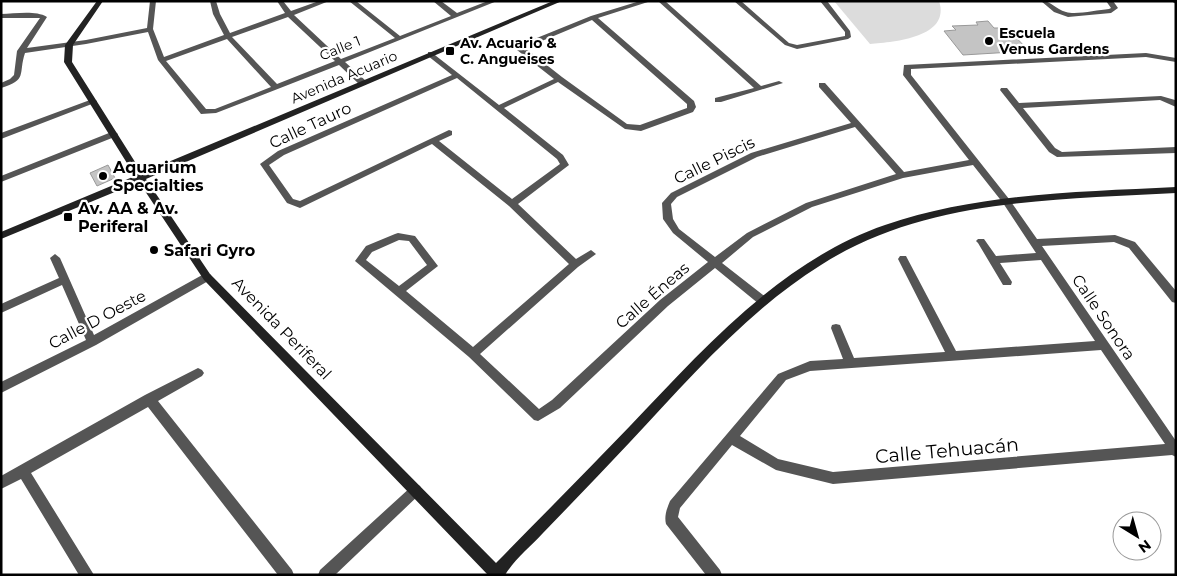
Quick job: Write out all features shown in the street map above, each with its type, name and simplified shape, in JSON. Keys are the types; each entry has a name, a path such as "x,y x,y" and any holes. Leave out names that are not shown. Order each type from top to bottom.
{"street":[{"path":"68,46 100,1"},
{"path":"153,1 150,29 162,60 326,1"},
{"path":"213,1 215,16 228,36 276,88"},
{"path":"280,1 289,14 363,83"},
{"path":"352,1 399,38"},
{"path":"436,1 456,16"},
{"name":"Calle 1","path":"162,60 204,112 216,112 494,1"},
{"name":"Avenida Acuario","path":"1,236 559,1"},
{"path":"593,17 691,103 692,107 690,110 641,128 625,126 559,79 520,48 593,17 648,1"},
{"path":"661,1 760,88"},
{"path":"737,1 787,44 797,47 848,37 848,32 823,1"},
{"path":"1044,1 1056,11 1068,15 1111,11 1115,8 1109,1"},
{"path":"1,16 44,16 21,50 17,60 18,74 13,80 1,86"},
{"path":"21,50 68,46 150,29"},
{"name":"Avenida Periferal","path":"68,46 68,62 140,177 207,277 497,574"},
{"path":"431,54 560,157 564,165 512,204"},
{"name":"Calle Sonora","path":"1175,450 1006,201 907,75 907,67 1146,55 1176,60"},
{"name":"Calle Tauro","path":"433,141 300,205 290,201 264,164 281,153 458,75"},
{"path":"499,108 559,79"},
{"path":"718,100 779,83"},
{"path":"822,85 902,175"},
{"path":"1004,90 1052,150 1060,155 1176,150"},
{"path":"1016,106 1161,98 1176,105"},
{"path":"1,136 93,102"},
{"name":"Calle Piscis","path":"763,301 715,261 676,232 668,219 666,204 674,194 754,155 856,124"},
{"path":"449,133 433,141 512,204 574,264"},
{"path":"1,179 114,134"},
{"name":"Calle Éneas","path":"399,291 433,266 412,238 398,236 369,249 360,261 399,291 473,354 538,416 556,404 664,303 750,235 809,205 902,175 976,162"},
{"path":"497,574 709,352 763,301 821,258 886,229 937,214 1006,201 1176,190"},
{"path":"1035,243 1115,238 1132,245 1176,299"},
{"path":"981,241 1008,282"},
{"path":"473,354 574,264 591,254"},
{"path":"994,260 1043,256"},
{"path":"56,258 92,342"},
{"path":"903,259 952,354"},
{"name":"Calle D Oeste","path":"1,388 92,342 207,277"},
{"path":"1,309 64,280"},
{"path":"836,328 850,362"},
{"path":"715,575 671,520 674,505 782,377 810,366 850,362 1102,345"},
{"path":"1,483 198,373"},
{"path":"149,400 287,575"},
{"name":"Calle Tehuacán","path":"732,438 776,464 834,478 1175,450"},
{"path":"23,471 87,575"},
{"path":"325,575 416,490"}],"shaded area":[{"path":"834,1 939,1 941,13 937,23 929,30 918,35 893,42 870,44"}],"building":[{"name":"Escuela Venus Gardens","path":"988,21 994,28 1007,28 1029,51 963,55 944,31 956,30 952,26 978,25 976,22"},
{"name":"Aquarium Specialties","path":"108,165 115,178 97,186 90,173"}],"place":[{"name":"Escuela Venus Gardens","path":"989,41"},
{"name":"Av. Acuario & C. Angueises","path":"450,51"},
{"name":"Aquarium Specialties","path":"103,176"},
{"name":"Av. AA & Av. Periferal","path":"68,217"},
{"name":"Safari Gyro","path":"154,250"}]}
